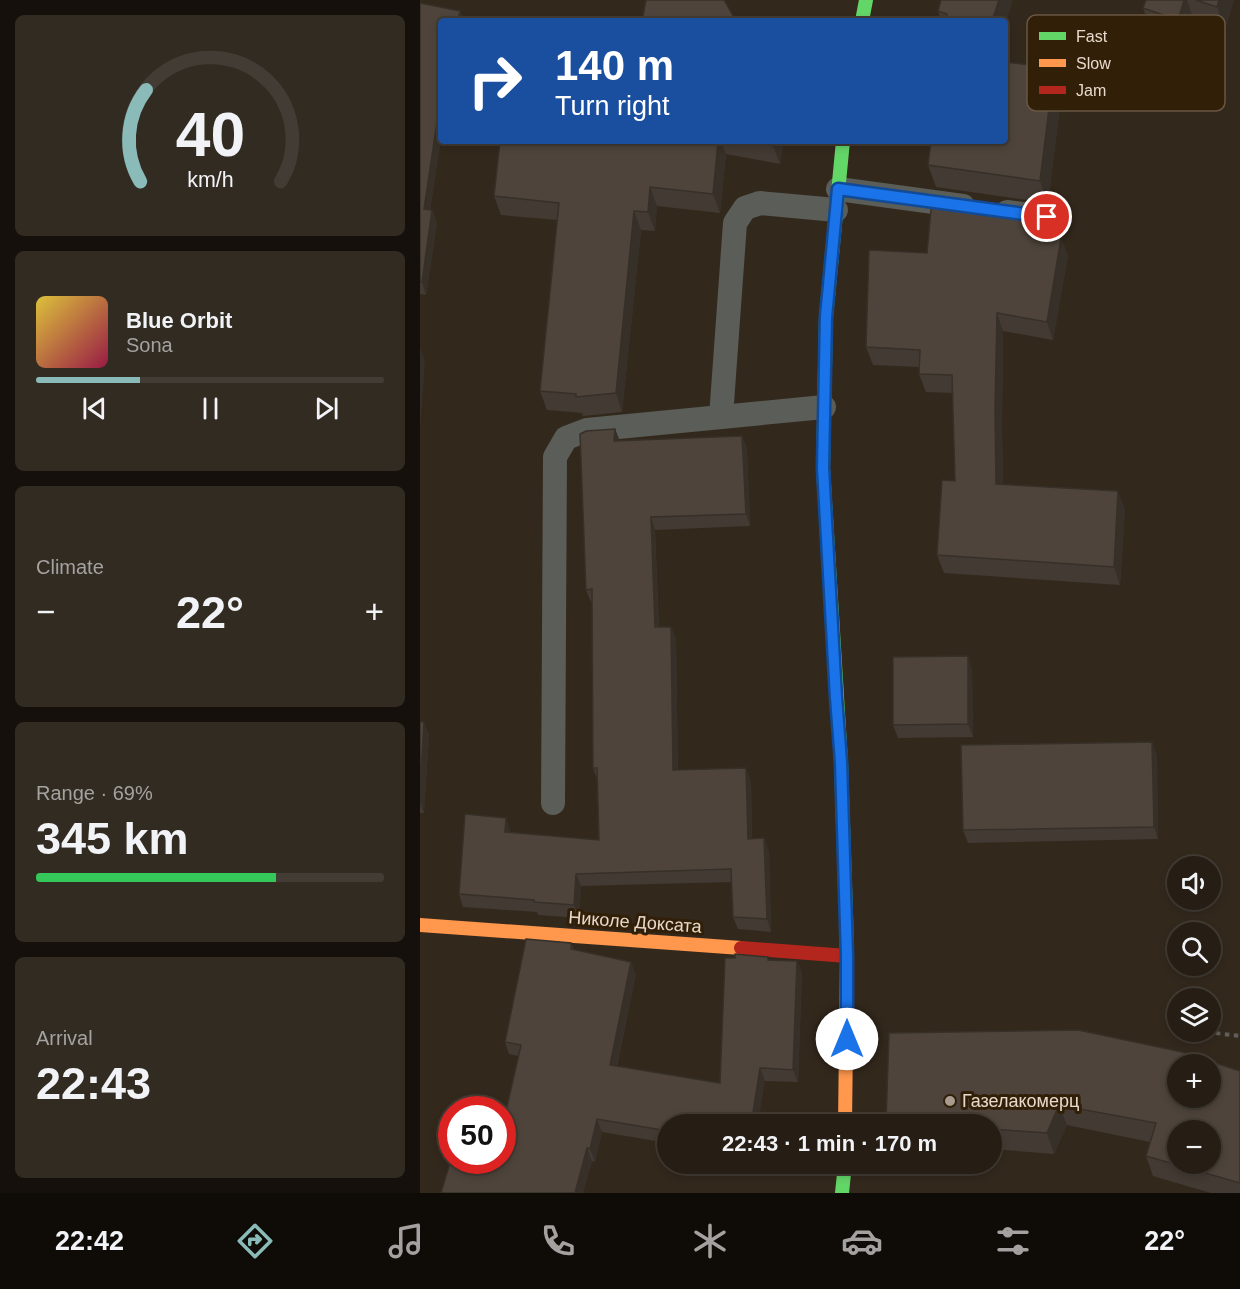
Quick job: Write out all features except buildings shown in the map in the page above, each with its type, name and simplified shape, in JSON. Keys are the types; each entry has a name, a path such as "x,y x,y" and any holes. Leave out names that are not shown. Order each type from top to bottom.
{"main road":[{"path":"863,18 866,0"},
{"path":"843,144 826,317 823,468 841,762 847,956 845,1114"},
{"name":"Николе Доксата","path":"420,925 847,956"},
{"path":"842,1193 844,1174"}],"lane":[{"path":"721,417 735,223 745,208 760,204 837,199 1047,217"},
{"path":"553,803 555,457 566,438 587,430 824,407"}],"path":[{"path":"1221,1034 1240,1036"}],"traffic: fast":[{"path":"863,18 866,0"},
{"path":"843,144 826,317 823,468 841,762 846,914"},
{"path":"842,1193 844,1174"}],"traffic: slow":[{"path":"845,1114 846,914"},
{"path":"420,925 741,948"}],"traffic: jam":[{"path":"741,948 847,956"}],"place":[{"name":"Газелакомерц","path":"950,1101"}],"route":[{"path":"847,1039 841,762 823,468 826,317 838,189 1047,217"}]}
